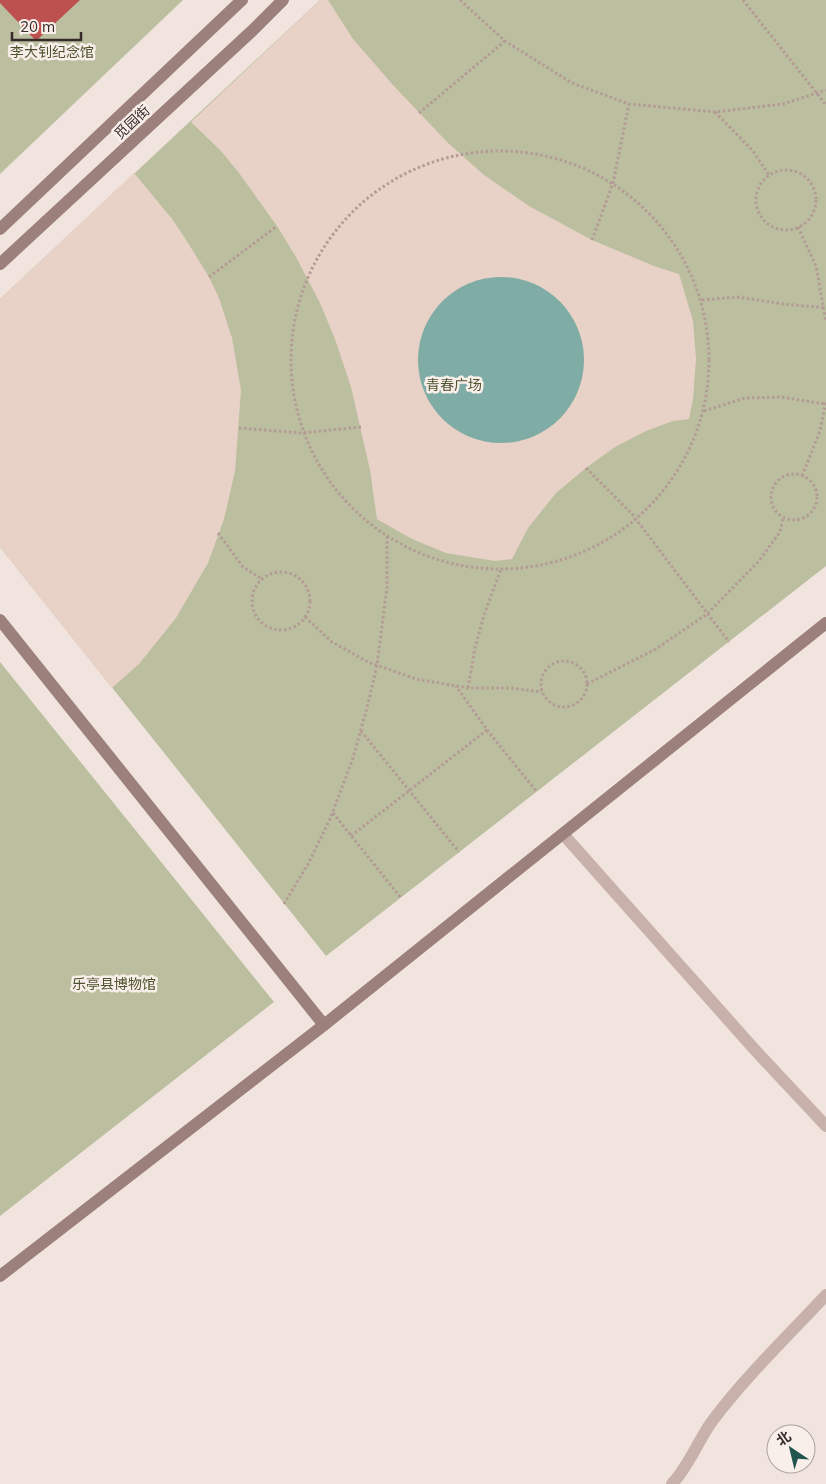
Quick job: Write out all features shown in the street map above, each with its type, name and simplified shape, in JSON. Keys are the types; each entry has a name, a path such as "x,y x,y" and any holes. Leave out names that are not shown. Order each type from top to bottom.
{"street":[{"name":"觅园街","path":"0,229 242,0"},
{"name":"觅园街","path":"0,264 284,0"},
{"path":"0,620 324,1025"},
{"path":"0,1276 324,1025 826,623"},
{"path":"563,834 755,1050 826,1126"},
{"path":"672,1484 684,1472 712,1422 742,1384 826,1295"}],"path":[{"path":"460,0 505,41 572,83 628,104 715,112 784,104 826,90"},
{"path":"743,0 826,105"},
{"path":"419,113 505,41"},
{"path":"592,240 613,183 628,104"},
{"path":"715,112 753,151 769,174"},
{"path":"509,150 552,157 574,163 613,183 631,195 662,225 686,261 702,300 709,344 708,389 704,411 691,445 678,470 652,504 619,532 582,552 543,565 501,569 477,568 453,564 408,548 366,522 348,505 318,465 302,433 294,397 290,352 297,306 316,260 330,237 348,216 368,198 390,182 413,169 439,160 487,151 509,150"},
{"path":"779,170 791,170 802,174 811,182 815,192 816,204 810,218 798,228 778,229 761,218 757,209 757,190 769,174 779,170"},
{"path":"208,277 277,226"},
{"path":"798,228 816,266 826,322"},
{"path":"702,300 737,297 825,308"},
{"path":"704,411 744,398 781,397 826,403 820,431 802,476"},
{"path":"239,428 302,433 361,427"},
{"path":"586,468 636,519 729,642"},
{"path":"793,474 810,480 815,488 817,497 815,507 801,519 791,520 783,518 772,505 771,497 777,482 784,476 793,474"},
{"path":"586,684 656,649 707,614 759,561 780,532 783,518"},
{"path":"218,533 243,567 262,579"},
{"path":"284,904 308,864 332,813 352,761 361,730 377,665 387,587 387,536"},
{"path":"468,688 475,648 484,615 501,569"},
{"path":"281,572 291,574 300,579 310,597 309,608 305,617 298,625 278,630 260,622 252,605 252,595 262,579 271,574 281,572"},
{"path":"305,617 332,642 377,665 416,679 468,688 510,688 542,692"},
{"path":"572,662 585,674 585,693 579,701 570,706 553,704 542,692 542,676 547,668 554,663 572,662"},
{"path":"456,686 487,730 537,792"},
{"path":"361,730 459,852"},
{"path":"351,836 487,730"},
{"path":"332,813 401,898"}],"green space":[{"name":"李大钊纪念馆","path":"0,0 183,0 0,174"},
{"name":"青春广场","path":"320,0 826,0 826,566 326,956 0,547 0,299"},
{"name":"乐亭县博物馆","path":"0,662 274,1002 0,1216"}],"shaded area":[{"path":"320,0 328,0 353,39 393,85 448,143 484,175 529,206 592,240 654,266 679,274 693,321 696,359 693,399 689,419 673,421 646,431 615,447 586,468 556,493 528,528 512,559 495,561 446,553 412,539 377,519 370,470 351,387 335,339 320,303 277,226 221,151 191,122"},
{"path":"134,173 173,220 209,277 219,298 232,338 241,390 235,471 224,519 208,563 176,618 139,664 112,688 0,547 0,299"}],"water":[{"path":"501,277 533,284 547,291 560,301 570,314 577,328 584,360 577,392 570,406 560,419 547,429 533,436 501,443 469,436 455,429 442,419 432,406 425,392 418,360 425,328 432,314 442,301 455,291 469,284"}],"building":[{"path":"0,0 80,0 36,41 0,3"}]}
